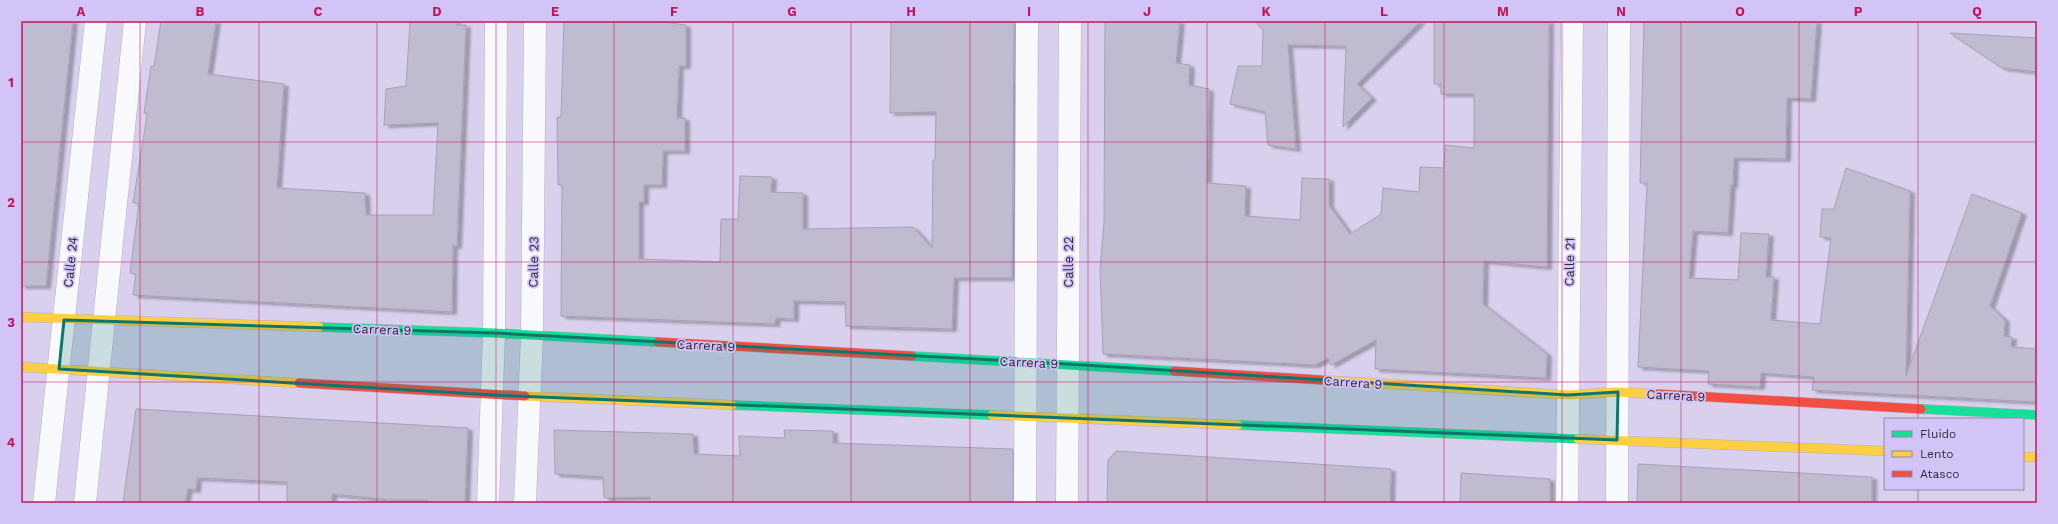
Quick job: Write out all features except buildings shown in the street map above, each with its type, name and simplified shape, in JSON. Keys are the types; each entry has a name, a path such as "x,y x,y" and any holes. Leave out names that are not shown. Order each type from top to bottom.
{"street":[{"name":"Calle 24","path":"44,503 96,21"},
{"path":"85,503 136,21"},
{"path":"488,503 494,333 496,21"},
{"name":"Calle 23","path":"526,503 532,336 535,21"},
{"path":"1025,503 1027,21"},
{"name":"Calle 22","path":"1067,503 1070,21"},
{"name":"Calle 21","path":"1567,503 1572,21"},
{"path":"1617,503 1619,21"},
{"name":"Carrera 9","path":"21,317 64,320 104,319 494,333 1026,361 1568,395 1618,392 2037,414"},
{"path":"21,367 530,397 1884,451"},
{"path":"2024,457 2037,457"}],"highlighted area":[{"path":"64,320 494,333 1068,364 1568,395 1618,392 1617,440 492,395 59,369"}],"traffic: fast":[{"path":"319,327 494,333 658,342"},
{"path":"912,356 1174,371"},
{"path":"732,405 992,415"},
{"path":"1921,409 2037,415"},
{"path":"1238,425 1578,439"}],"traffic: slow":[{"path":"21,317 319,327"},
{"path":"21,367 299,383"},
{"path":"1322,380 1568,395 1618,392 1658,394"},
{"path":"525,396 732,405"},
{"path":"992,415 1238,425"},
{"path":"1578,439 1884,451"},
{"path":"2024,457 2037,457"}],"traffic: jam":[{"path":"658,342 912,356"},
{"path":"1174,371 1322,380"},
{"path":"299,383 525,396"},
{"path":"1658,394 1921,409"}]}
